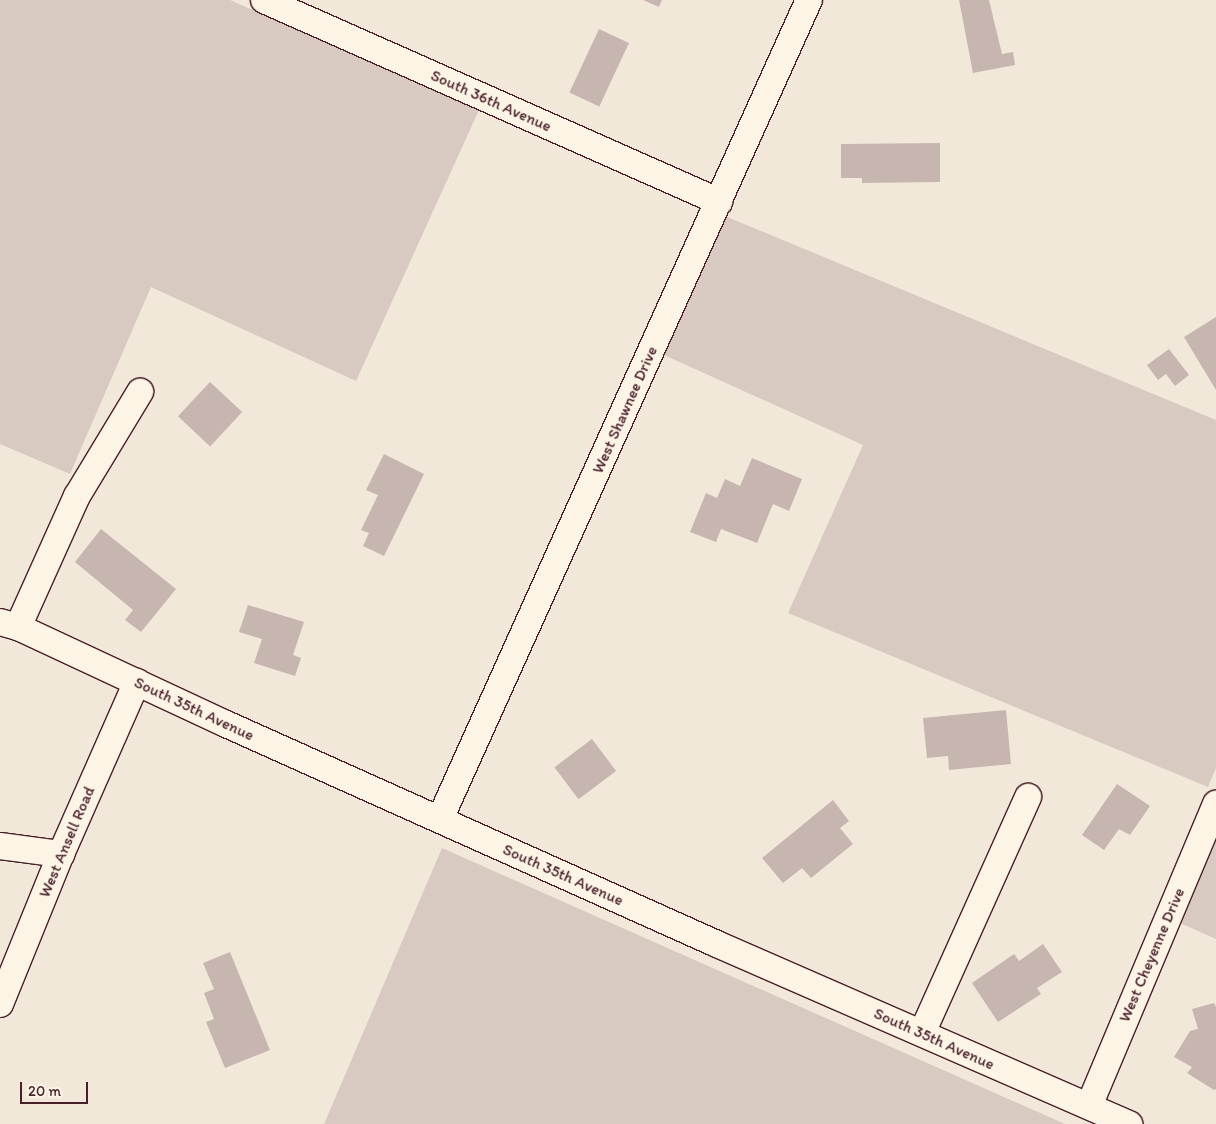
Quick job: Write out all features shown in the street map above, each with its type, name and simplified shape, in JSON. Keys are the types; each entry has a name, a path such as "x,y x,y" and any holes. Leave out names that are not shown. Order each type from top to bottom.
{"street":[{"name":"South 36th Avenue","path":"264,0 719,202"},
{"name":"West Shawnee Drive","path":"440,819 810,0"},
{"path":"9,624 77,496 140,392"},
{"name":"South 35th Avenue","path":"9,624 440,819 1129,1124"},
{"name":"West Ansell Road","path":"0,1004 61,854 137,682"},
{"path":"922,1033 1028,797"},
{"name":"West Cheyenne Drive","path":"1089,1106 1216,804"},
{"path":"0,846 61,854"}],"shaded area":[{"path":"0,0 230,0 479,110 356,381 151,287 70,474 0,444"},
{"path":"725,216 1216,420 1216,768 1208,787 788,613 863,445 664,355"},
{"path":"1216,818 1216,939 1173,920"},
{"path":"442,848 1065,1124 324,1124"}],"building":[{"path":"643,0 662,0 659,7"},
{"path":"959,0 989,0 1002,54 1013,52 1015,65 973,73"},
{"path":"599,29 629,43 599,106 569,92"},
{"path":"940,143 940,182 862,183 862,178 841,178 841,144"},
{"path":"1216,317 1216,390 1184,337"},
{"path":"1169,349 1189,375 1175,386 1166,374 1158,380 1147,365"},
{"path":"210,382 242,412 210,446 178,416"},
{"path":"384,454 424,474 384,556 363,546 369,533 361,530 378,495 366,490"},
{"path":"752,458 802,479 789,511 773,504 757,543 721,529 716,542 690,532 706,493 717,498 725,479 740,486"},
{"path":"101,529 176,589 141,632 125,620 133,610 75,562"},
{"path":"248,605 304,622 293,655 301,658 295,676 254,663 262,639 239,632"},
{"path":"1006,710 1011,764 949,770 948,756 927,758 923,718"},
{"path":"592,739 616,771 579,799 554,767"},
{"path":"1117,784 1150,806 1130,835 1119,829 1104,850 1082,835"},
{"path":"833,800 849,821 840,828 853,844 811,878 802,868 783,883 762,858"},
{"path":"1043,944 1062,972 1037,988 1041,994 998,1022 972,983 1014,954 1019,961"},
{"path":"230,952 270,1050 225,1068 206,1022 214,1019 204,993 214,989 203,963"},
{"path":"1214,1003 1216,1007 1216,1089 1214,1090 1187,1073 1192,1067 1174,1057 1190,1031 1198,1029 1192,1009"}]}
